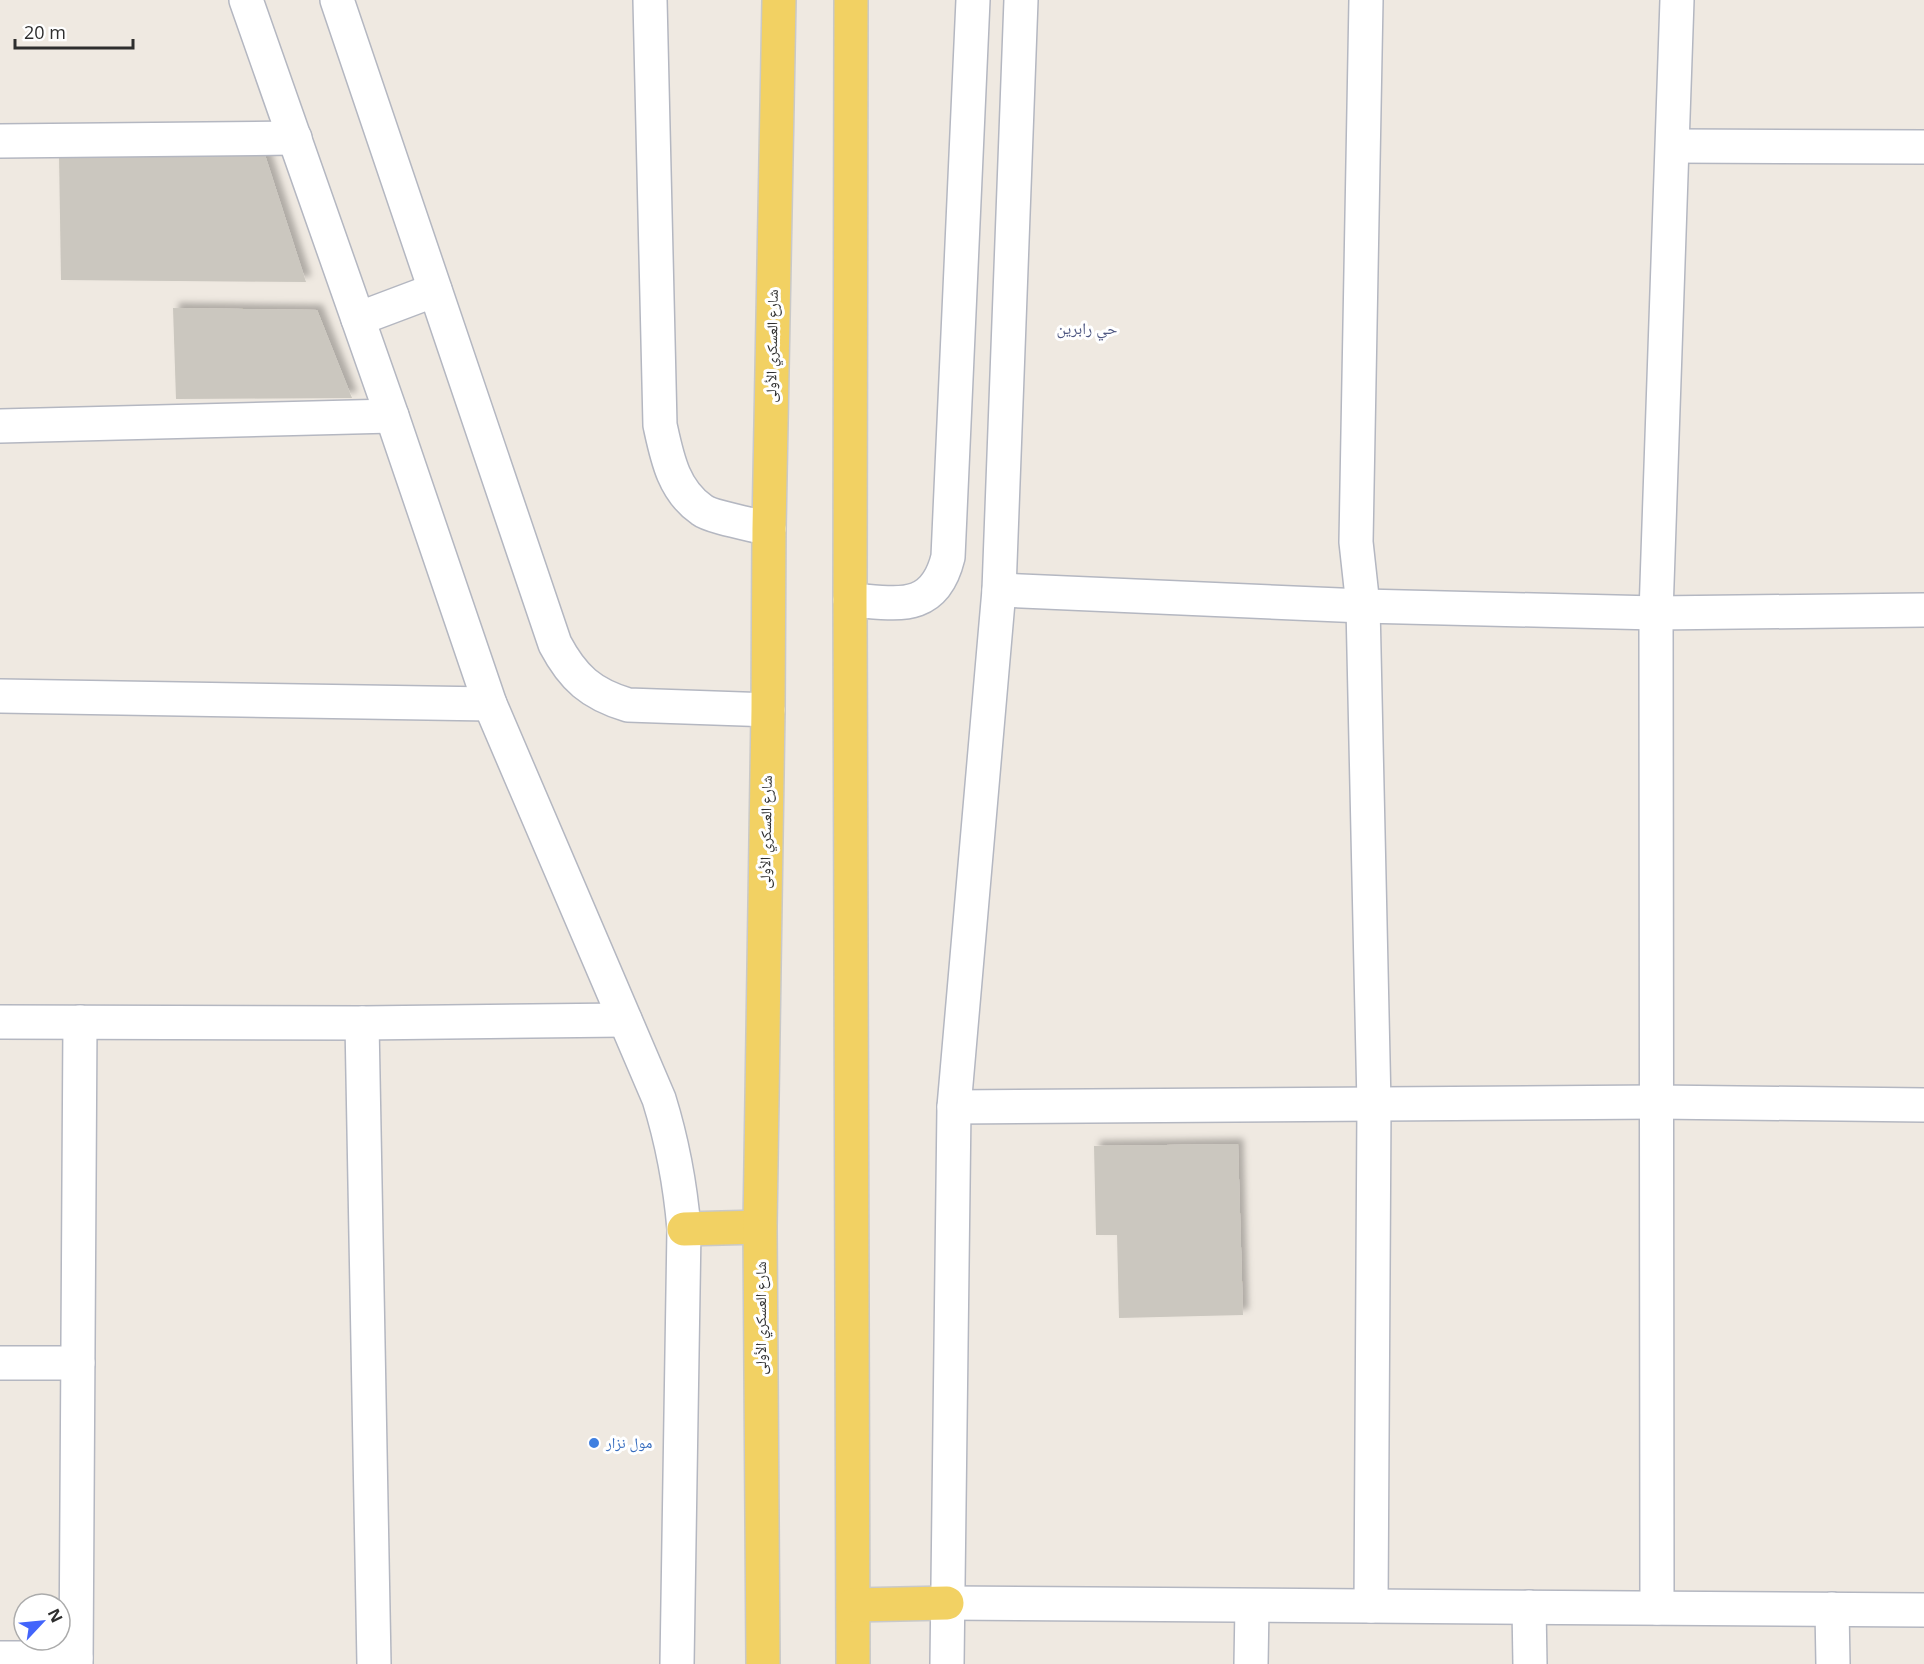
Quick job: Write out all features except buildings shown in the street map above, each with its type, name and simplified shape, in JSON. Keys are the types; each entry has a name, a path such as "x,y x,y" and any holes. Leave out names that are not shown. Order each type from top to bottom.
{"main road":[{"name":"شارع العسكري الأولى","path":"763,1664 760,1227 769,529 779,0"},
{"path":"851,0 853,1664"},
{"path":"684,1229 760,1227"},
{"path":"853,1605 947,1603"}],"street":[{"path":"246,0 490,704 659,1100 672,1142 680,1185 684,1229 677,1664"},
{"path":"338,0 555,644 564,662 592,690 628,705 768,710"},
{"path":"650,0 660,425 667,458 678,487 703,511 769,529"},
{"path":"850,600 896,603 911,602 925,596 937,585 948,557 973,0"},
{"path":"947,1664 954,1107 999,590 1021,0"},
{"path":"1366,0 1356,542 1363,606 1374,1105 1371,1606"},
{"path":"1657,1608 1656,613 1677,0"},
{"path":"0,141 295,138"},
{"path":"1672,146 1924,147"},
{"path":"358,319 435,290"},
{"path":"0,426 392,416"},
{"path":"999,590 1363,606 1656,613 1924,610"},
{"path":"0,696 490,704"},
{"path":"0,1022 362,1023 625,1020"},
{"path":"0,1658 76,1661 80,1022"},
{"path":"362,1023 374,1664"},
{"path":"954,1107 1657,1102 1924,1105"},
{"path":"0,1363 78,1364"},
{"path":"947,1603 1924,1610"},
{"path":"1251,1664 1252,1606"},
{"path":"1529,1607 1530,1664"},
{"path":"1832,1609 1833,1664"}],"place":[{"name":"مول نزار","path":"594,1443"}],"district":[{"name":"حي رابرين","path":"1087,328"}]}
